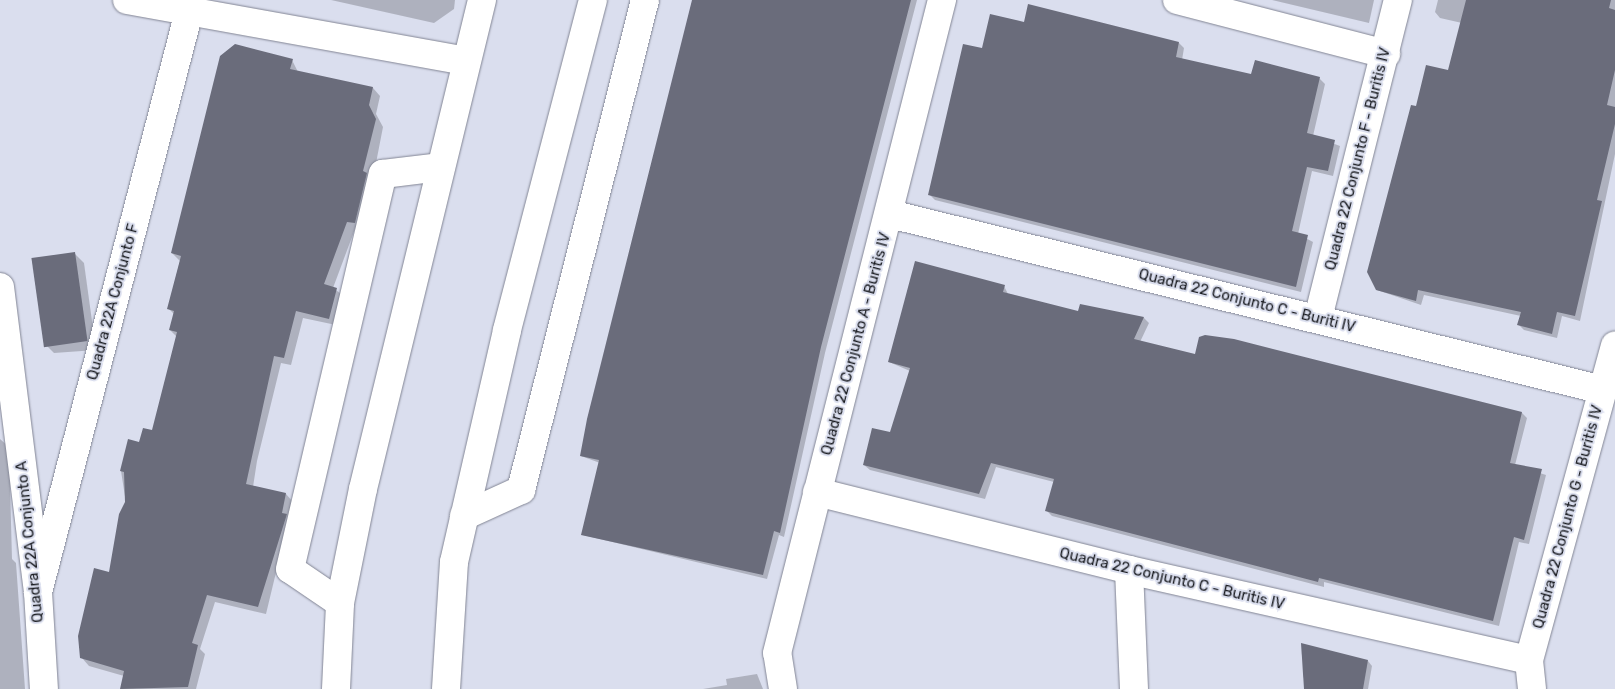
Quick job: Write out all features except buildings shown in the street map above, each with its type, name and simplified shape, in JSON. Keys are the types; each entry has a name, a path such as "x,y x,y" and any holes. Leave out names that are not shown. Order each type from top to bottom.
{"street":[{"path":"127,0 466,61"},
{"path":"336,689 340,603 363,489 482,0"},
{"path":"446,689 454,562 507,330 593,0"},
{"path":"464,516 521,490 645,0"},
{"name":"Quadra 22 Conjunto A - Buritis IV","path":"782,689 777,653 890,214 942,0"},
{"path":"1177,0 1386,54"},
{"name":"Quadra 22 Conjunto F - Buritis IV","path":"1318,318 1386,54 1398,0"},
{"name":"Quadra 22A Conjunto F","path":"38,592 189,12"},
{"path":"340,603 290,569 383,174 440,167"},
{"name":"Quadra 22 Conjunto C - Buriti IV","path":"890,214 1318,318 1603,390"},
{"name":"Quadra 22A Conjunto A","path":"0,287 7,396 38,592 44,689"},
{"name":"Quadra 22 Conjunto G - Buritis IV","path":"1532,689 1529,660 1615,346"},
{"name":"Quadra 22 Conjunto C - Buritis IV","path":"817,492 1129,570 1529,660"},
{"path":"1129,570 1134,689"}]}
